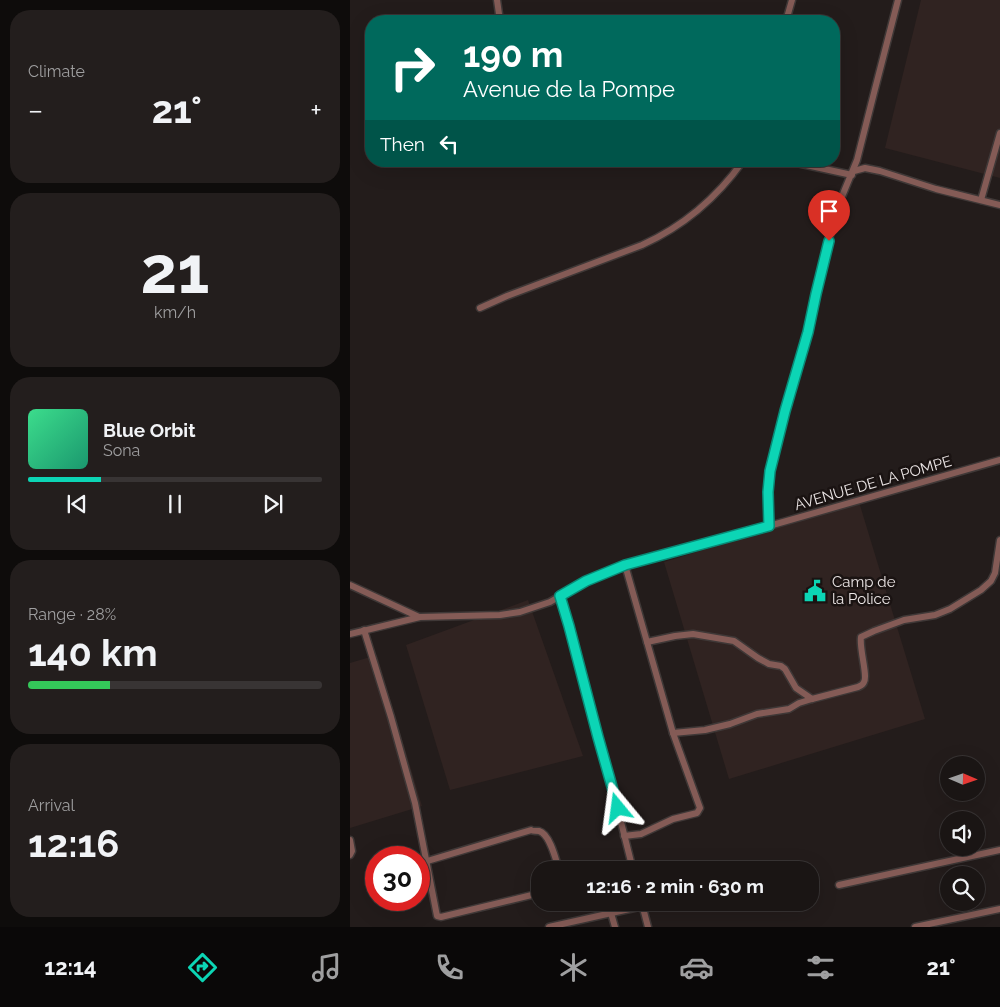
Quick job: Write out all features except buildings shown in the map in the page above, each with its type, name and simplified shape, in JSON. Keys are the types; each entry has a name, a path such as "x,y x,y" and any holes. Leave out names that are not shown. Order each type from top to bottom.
{"street":[{"path":"497,0 499,15"},
{"path":"788,15 792,0"},
{"path":"769,526 768,486 774,451 808,332 836,211 857,160 898,0"},
{"path":"981,200 1000,133"},
{"path":"857,160 865,168 1000,205"},
{"path":"480,308 657,238 681,224 709,201 739,167"},
{"path":"820,167 853,173 865,168"},
{"name":"AVENUE DE LA POMPE","path":"350,634 420,617 500,615 520,612 550,602 586,581 625,565 1000,460"},
{"path":"673,733 705,730 730,724 757,714 789,709 812,698 858,687 865,682 860,640 863,636 904,620 935,615 950,609 981,590 991,581 995,573 1000,540"},
{"path":"624,836 641,834 673,819 697,812 700,808 673,733 625,565"},
{"path":"350,584 420,617"},
{"path":"560,596 617,805 630,861"},
{"path":"364,630 406,767 424,846"},
{"path":"647,642 693,634 734,641 769,664 781,666 796,688 812,698"},
{"path":"430,860 531,830 545,834 556,861"},
{"path":"350,840 352,852 350,855"},
{"path":"839,885 1000,850"},
{"path":"430,878 436,911 439,917 531,895"},
{"path":"915,927 1000,909"},
{"path":"549,927 618,911"},
{"path":"644,911 648,927"},
{"path":"611,913 615,927"}],"shaded area":[{"path":"921,0 1000,0 1000,178 885,148"},
{"path":"859,502 925,719 729,779 664,562"},
{"path":"528,600 583,756 450,790 406,645"},
{"path":"377,655 422,806 350,828 350,663"}],"place":[{"name":"Camp de la Police","path":"815,591"}],"route":[{"path":"618,808 560,596 586,581 625,565 769,526 768,492 774,451 808,332 829,241"}]}
